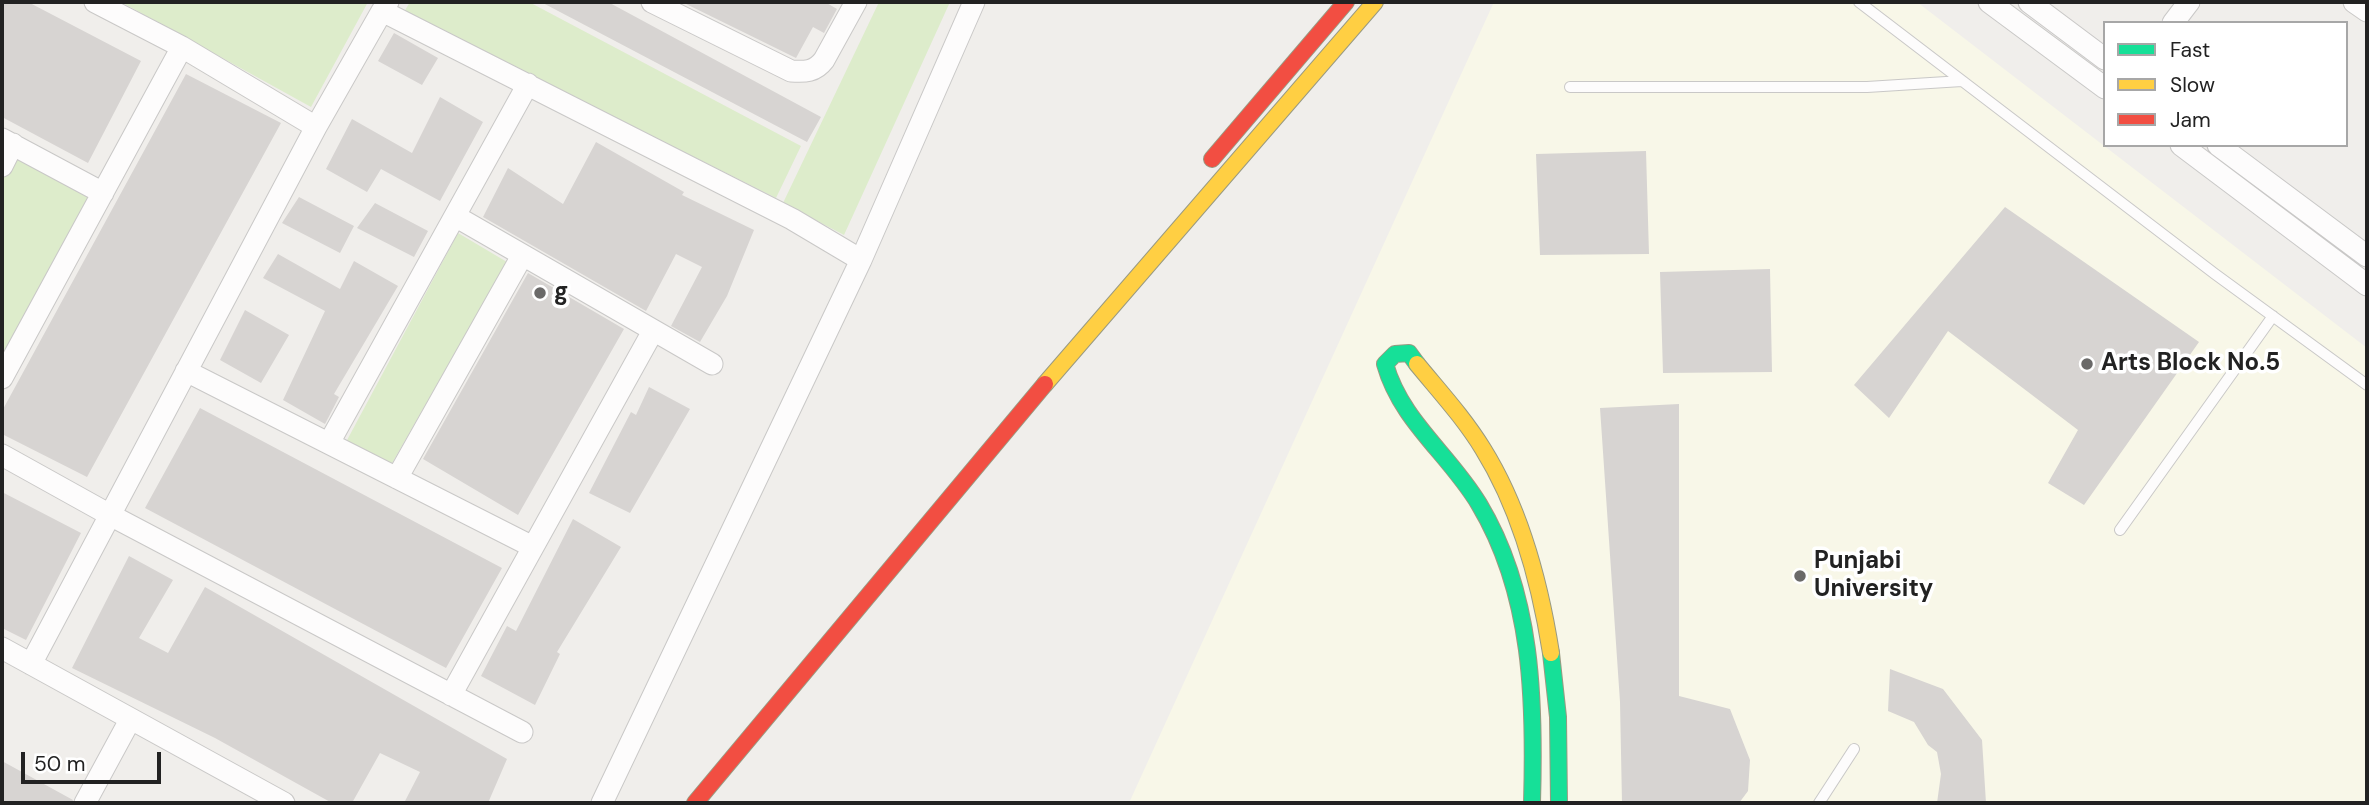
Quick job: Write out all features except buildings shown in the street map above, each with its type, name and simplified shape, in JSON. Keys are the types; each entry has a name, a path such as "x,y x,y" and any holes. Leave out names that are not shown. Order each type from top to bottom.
{"street":[{"path":"95,2 182,47 316,127"},
{"path":"652,2 791,71 805,72 817,68 824,60 856,2"},
{"path":"602,803 861,260 974,2"},
{"path":"1203,170 1346,2"},
{"path":"695,803 845,616 983,453 1376,2"},
{"path":"1989,2 2103,87"},
{"path":"2029,2 2103,58"},
{"path":"2175,21 2189,2"},
{"path":"2354,2 2367,12"},
{"path":"31,664 316,127 385,6 528,85 792,219 861,260"},
{"path":"2,378 182,47"},
{"path":"329,443 528,85"},
{"path":"2,166 7,141 103,193"},
{"path":"2184,147 2367,285"},
{"path":"2221,147 2367,256"},
{"path":"455,216 712,364"},
{"path":"397,478 523,256"},
{"path":"451,695 653,331"},
{"path":"1532,803 1535,740 1525,629 1512,574 1479,504 1457,470 1396,398 1385,365 1390,356 1401,352 1409,354 1490,459 1526,544 1545,621 1555,686 1559,803"},
{"path":"187,371 533,547"},
{"path":"2,455 110,515 522,732"},
{"path":"2,648 284,803"},
{"path":"85,803 130,720"},
{"path":"734,727 747,739"}],"lane":[{"path":"1859,2 2367,385"},
{"path":"1570,87 1867,87 1962,81"},
{"path":"2120,530 2273,316"},
{"path":"1819,803 1854,749"}],"shaded area":[{"name":"Punjabi University","path":"1494,2 1917,2 2367,348 2367,803 1129,803"}],"green space":[{"path":"121,2 368,2 311,107"},
{"path":"410,2 529,2 801,146 776,198 404,12"},
{"path":"879,2 950,2 844,235 783,203"},
{"path":"16,153 92,197 2,359 2,181"},
{"path":"458,233 507,262 391,465 346,442"}],"traffic: fast":[{"path":"1417,364 1409,353 1395,354 1385,364 1402,403 1479,504 1497,539 1520,611 1531,687 1532,803"},
{"path":"1551,653 1558,717 1559,803"}],"traffic: slow":[{"path":"1045,384 1375,2"},
{"path":"1417,364 1476,438 1508,497 1535,574 1551,653"}],"traffic: jam":[{"path":"1212,159 1346,2"},
{"path":"695,803 1045,384"}],"place":[{"name":"g","path":"540,293"},
{"name":"Arts Block No.5","path":"2087,364"},
{"name":"Punjabi University","path":"1800,576"}]}
